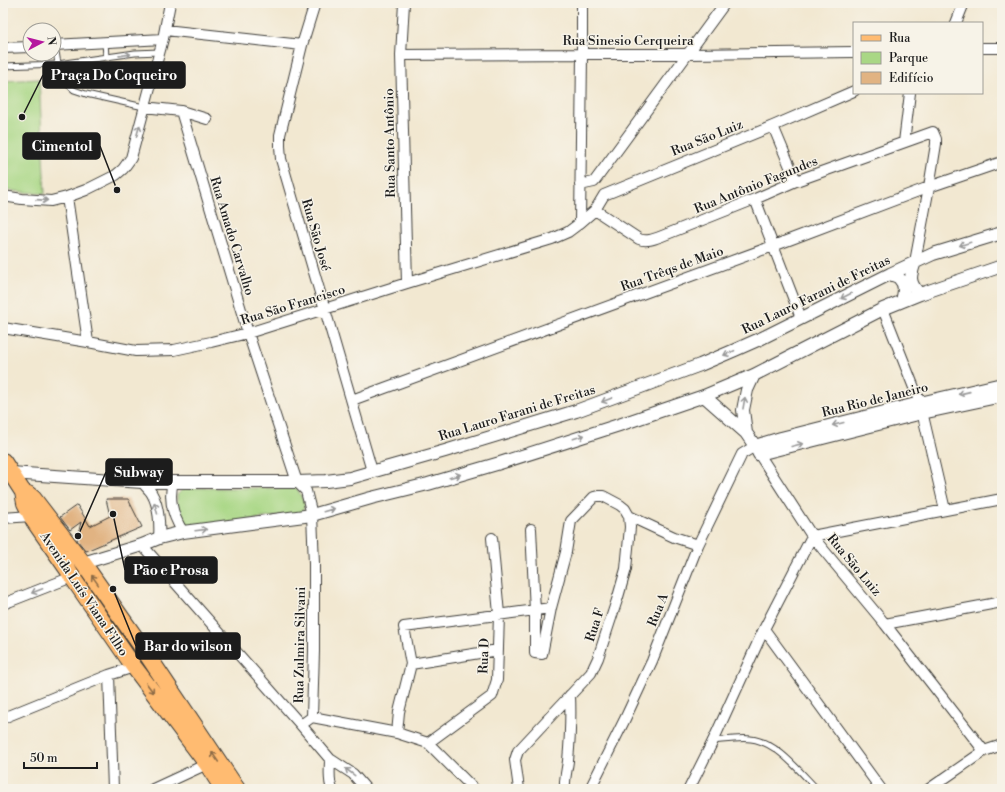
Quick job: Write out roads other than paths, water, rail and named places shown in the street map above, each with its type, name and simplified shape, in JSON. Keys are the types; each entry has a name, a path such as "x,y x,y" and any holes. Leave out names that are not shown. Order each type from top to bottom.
{"main road":[{"name":"Avenida Luís Viana Filho","path":"6,468 23,492 25,503 31,516 70,574 134,667 207,764 223,789"},
{"name":"Avenida Luís Viana Filho","path":"23,492 33,498 83,563 144,650 237,789"}],"street":[{"path":"3,196 51,201 86,190 123,169 130,158 164,35 170,3"},
{"name":"Rua São José","path":"315,3 302,45 280,135 281,159 372,471"},
{"name":"Rua Santo Antônio","path":"404,3 401,55 407,283"},
{"path":"580,223 582,3"},
{"path":"580,185 594,182 725,3"},
{"path":"956,22 964,3"},
{"path":"62,45 106,42 164,35 302,45"},
{"path":"3,48 22,47"},
{"path":"983,48 1002,48"},
{"name":"Rua Sinesio Cerqueira","path":"401,55 853,52"},
{"name":"Rua São Luiz","path":"604,194 774,126 853,91"},
{"path":"904,142 910,94"},
{"path":"144,107 181,111 207,119"},
{"name":"Rua Amado Carvalho","path":"181,111 248,333 297,482"},
{"path":"774,126 796,181"},
{"name":"Rua Antônio Fagundes","path":"595,210 637,238 651,240 755,199 796,181 933,132 936,139 936,144 929,187"},
{"name":"Rua Trêqs de Maio","path":"352,400 773,246 929,187 1002,162"},
{"path":"580,223 595,210 604,194 594,182"},
{"path":"920,294 911,284 911,272 929,187"},
{"path":"66,197 88,342"},
{"path":"755,199 801,318"},
{"name":"Rua São Francisco","path":"3,328 136,351 174,350 248,333 552,239 568,232 580,223"},
{"name":"Rua Lauro Farani de Freitas","path":"6,468 142,482 297,482 350,478 576,411 700,365 735,350 914,262 933,254 1002,233"},
{"path":"3,604 70,574 83,563 160,538 183,532 312,515 500,463 619,425 704,396 754,375 883,308 1002,266"},
{"path":"890,274 900,279 904,286 905,292 902,301"},
{"path":"883,308 921,408 945,510"},
{"path":"746,433 743,410 747,390 754,375"},
{"name":"Rua Rio de Janeiro","path":"921,408 1002,384"},
{"name":"Rua São Luiz","path":"704,396 746,433 812,536 885,624 984,752"},
{"name":"Rua Rio de Janeiro","path":"757,450 788,436 921,408 1002,396"},
{"name":"Rua A","path":"590,789 652,661 698,545 742,454 757,450"},
{"path":"142,482 152,495 155,502 160,528 160,538"},
{"path":"173,482 171,495 173,508 177,522 183,532"},
{"name":"Rua Zulmira Silvani","path":"297,482 306,491 312,515 314,564 312,717 301,725"},
{"path":"531,529 535,610 535,653 542,654 551,608 566,552 570,521 594,497 603,496 620,505 625,509 629,516 674,537 698,545"},
{"path":"690,789 764,629 812,536 1002,499"},
{"path":"3,518 31,516"},
{"name":"Rua F","path":"519,789 515,760 518,751 595,667 626,568 629,544 629,516"},
{"name":"Rua D","path":"428,743 492,696 497,680 499,614 492,538"},
{"path":"142,544 330,759 353,774 366,789"},
{"path":"885,624 1002,602"},
{"path":"398,733 400,712 411,664 404,627 551,608"},
{"path":"764,629 881,789"},
{"path":"411,664 498,650"},
{"path":"3,718 109,675 134,667"},
{"path":"109,675 113,789"},
{"path":"565,789 564,785 568,762 571,720 570,694"},
{"path":"312,717 398,733 428,743 474,789"},
{"path":"929,789 984,752 1002,745"},
{"path":"330,759 330,784 332,789"},
{"path":"153,789 207,764"}],"lane":[{"path":"106,42 106,57"},
{"path":"3,66 58,64 135,53 159,52"},
{"path":"58,64 64,81 74,90 144,107"},
{"path":"713,741 749,738 762,741 784,756 816,789"}],"place":[{"name":"Praça Do Coqueiro","path":"22,117"},
{"name":"Cimentol","path":"117,190"},
{"name":"Pão e Prosa","path":"113,514"},
{"name":"Subway","path":"78,536"},
{"name":"Bar do wilson","path":"113,589"}]}
